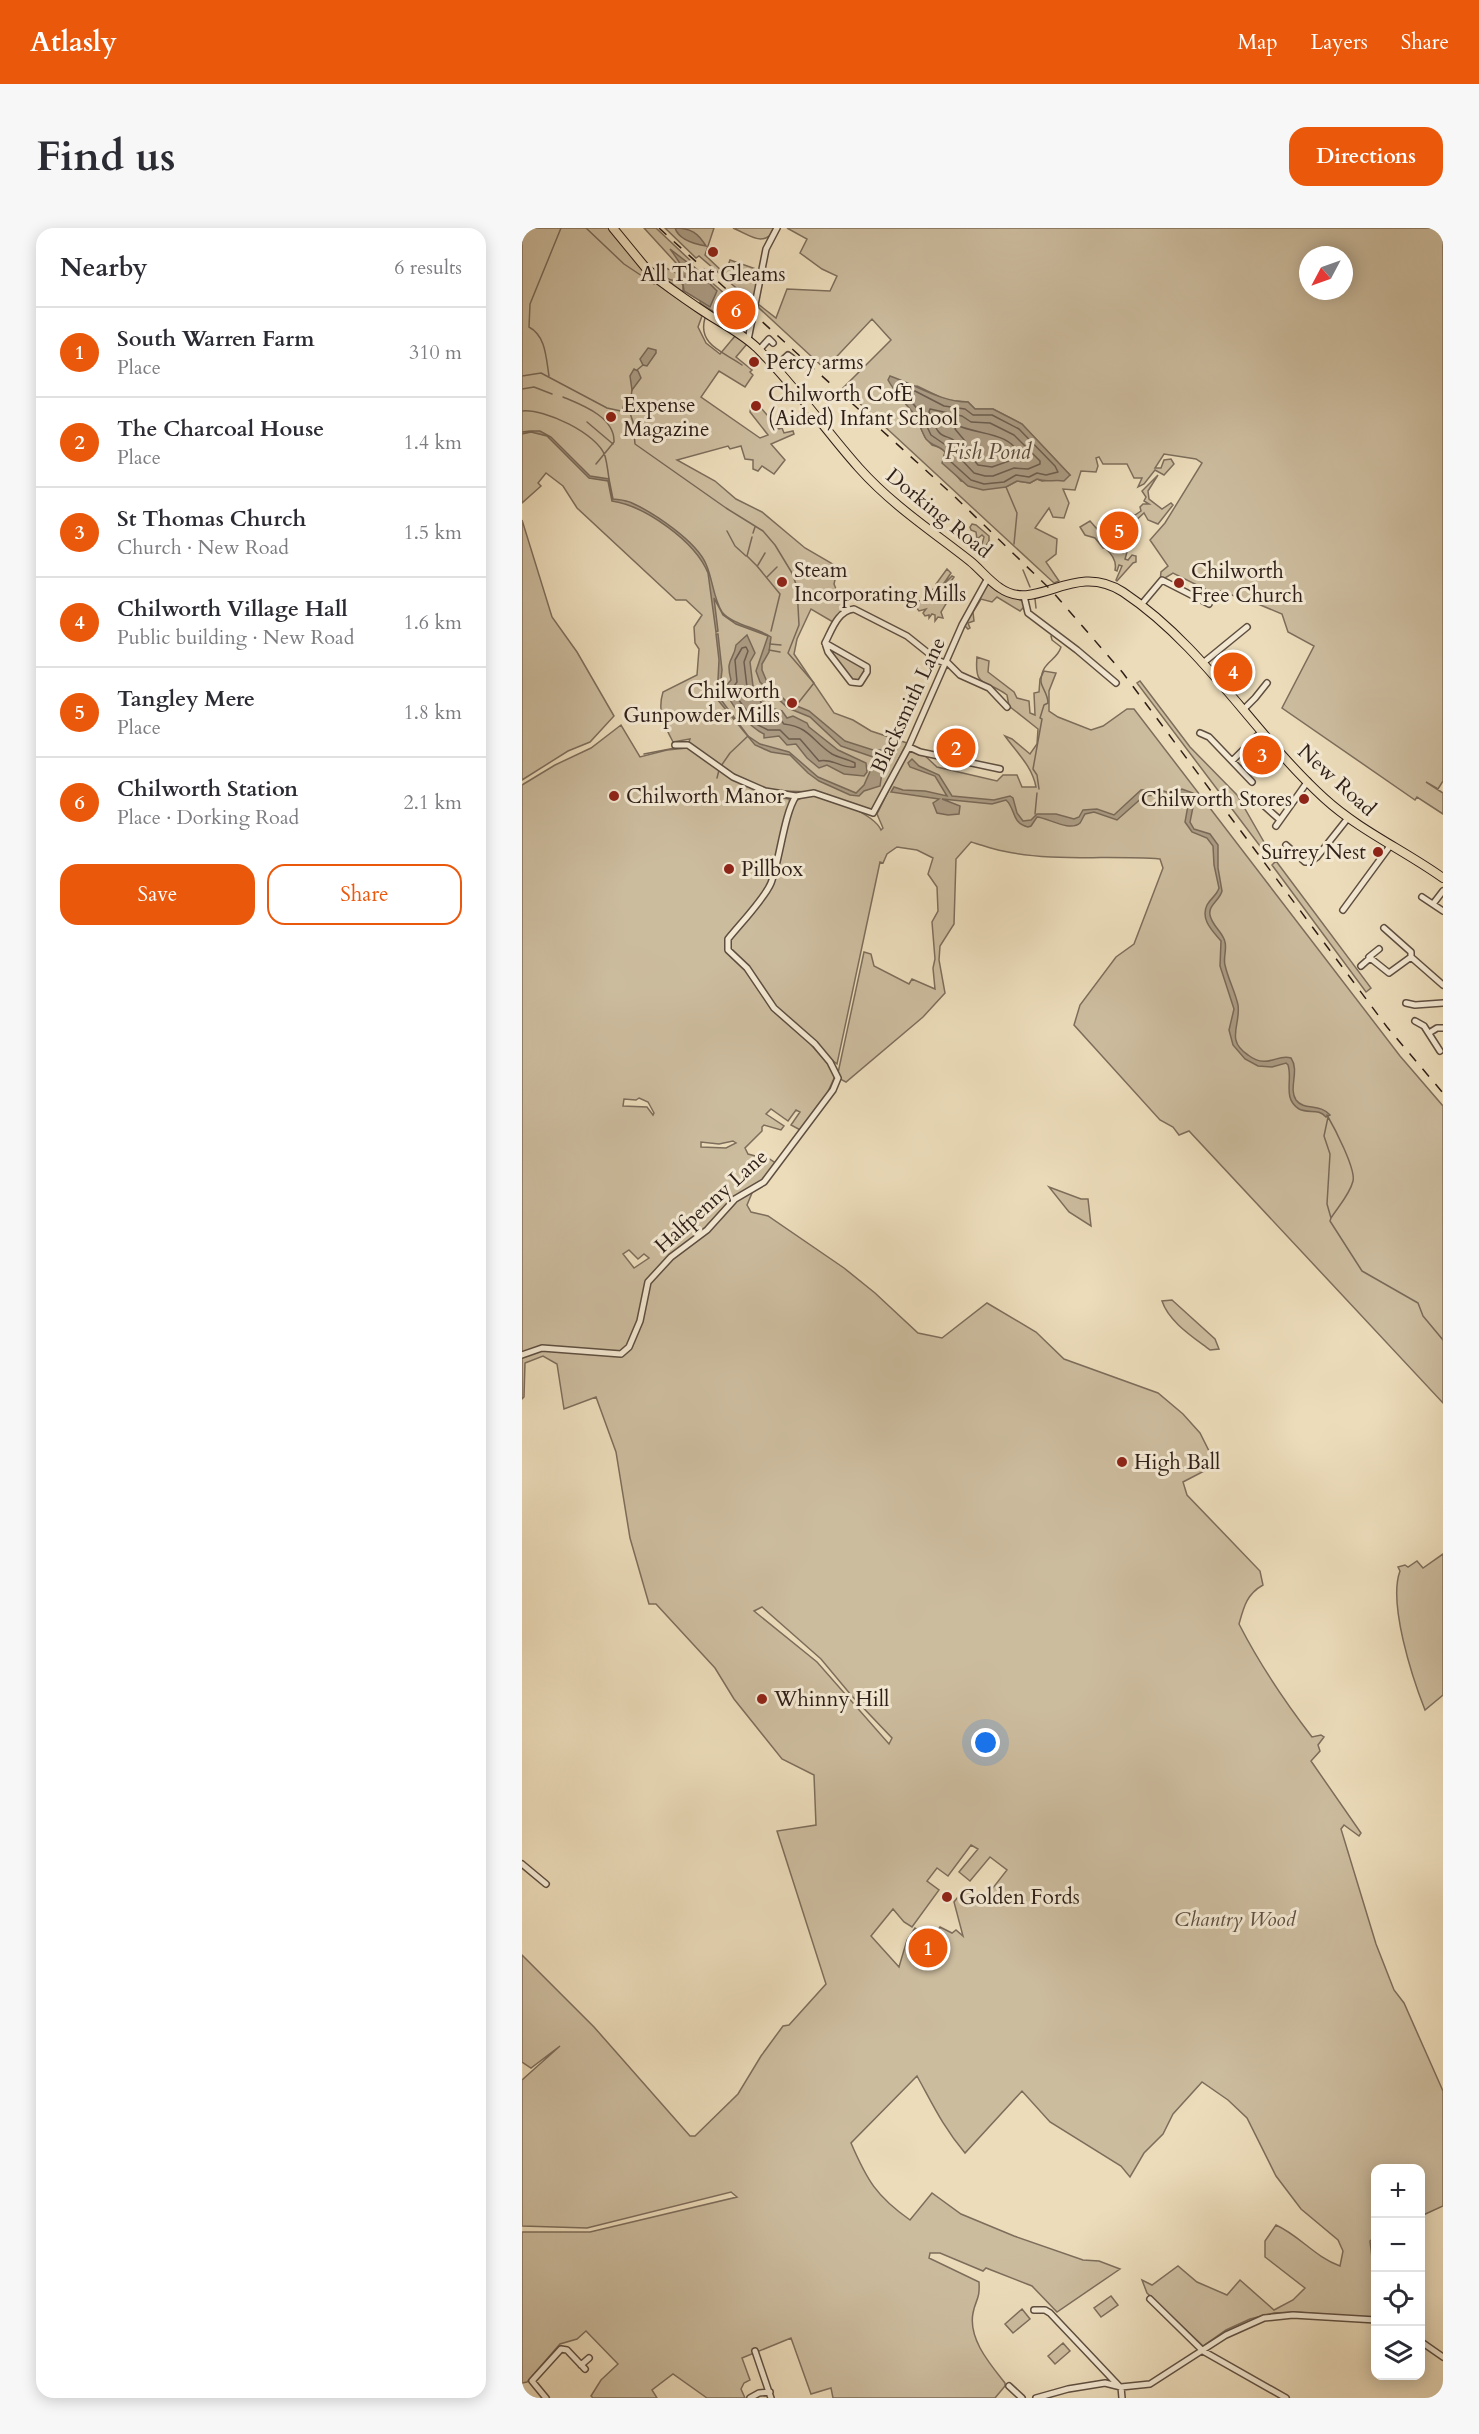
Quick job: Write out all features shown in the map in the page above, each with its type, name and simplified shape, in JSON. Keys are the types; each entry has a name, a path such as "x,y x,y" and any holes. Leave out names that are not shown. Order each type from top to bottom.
{"main road":[{"name":"Dorking Road","path":"613,228 651,273 759,350 888,498 970,561 1004,591 1024,596"},
{"name":"New Road","path":"1024,596 1080,581 1097,581 1114,587 1142,605 1162,621 1203,663 1308,781 1348,818 1443,878"}],"street":[{"path":"748,340 766,249 777,228"},
{"path":"728,327 732,323 752,321"},
{"path":"759,350 771,341 764,334"},
{"path":"774,367 789,356"},
{"path":"802,395 814,412"},
{"name":"Blacksmith Lane","path":"796,796 814,794 837,800 870,814 873,813 909,747 962,625 988,578"},
{"path":"1142,605 1162,580 1209,604"},
{"path":"1024,596 1028,613 1116,683"},
{"path":"825,644 867,666 867,672 860,683 851,682 828,652 825,644 840,616 854,609 908,636 937,660 946,662 960,675 990,688 1007,707"},
{"path":"1203,663 1247,627"},
{"path":"1244,709 1267,683"},
{"path":"1232,761 1262,731"},
{"path":"1200,733 1209,737 1252,782"},
{"path":"675,745 688,745 733,777 765,791 796,796"},
{"path":"909,747 920,752 1000,769"},
{"path":"1276,826 1308,781"},
{"name":"Halfpenny Lane","path":"522,1355 542,1348 621,1354 630,1347 640,1321 648,1282 671,1257 707,1230 735,1199 764,1182 786,1156 833,1090 838,1078 830,1062 815,1044 774,1008 747,968 728,950 728,939 770,886 791,806 796,796"},
{"path":"1261,803 1280,820"},
{"path":"1286,845 1308,865 1348,818"},
{"path":"1343,910 1390,846"},
{"path":"1433,904 1443,891"},
{"path":"1422,897 1443,911"},
{"path":"1384,928 1410,952 1411,957 1443,985"},
{"path":"1361,966 1379,949"},
{"path":"1370,958 1389,973 1411,957"},
{"path":"1406,1003 1415,1005 1443,1003"},
{"path":"1414,1021 1424,1026 1440,1051"},
{"path":"1429,1033 1437,1028 1443,1028"},
{"path":"522,1864 546,1884"},
{"path":"1150,2299 1203,2351 1286,2398"},
{"path":"1034,2310 1045,2310 1050,2313 1120,2387 1122,2398"},
{"path":"1036,2398 1068,2389 1105,2384 1120,2387 1150,2384 1226,2335 1245,2325 1281,2315 1371,2320"},
{"path":"1425,2344 1443,2357"},
{"path":"542,2397 532,2381 561,2349 567,2350 583,2367 588,2358"},
{"path":"750,2398 759,2393 771,2395 755,2351"},
{"path":"1009,2386 1022,2398"}],"green space":[{"name":"Chantry Wood","path":"522,228 608,228 654,282 702,316 698,327 706,343 720,354 735,336 747,344 736,357 752,370 750,372 753,375 745,387 719,371 701,397 760,438 768,435 750,412 751,406 754,405 759,410 762,409 779,429 782,428 784,433 793,431 794,434 771,444 785,460 774,474 762,466 758,471 753,469 753,460 745,459 741,446 730,449 728,446 677,460 715,481 736,499 762,512 805,548 838,567 834,584 844,609 833,622 811,609 797,639 794,654 834,713 853,720 871,731 907,743 872,810 814,792 781,791 777,792 776,797 789,799 790,803 809,795 820,796 861,812 881,830 883,828 877,814 909,749 923,754 937,767 997,781 1003,775 1017,775 1022,787 1036,787 1028,766 1005,736 1030,754 1037,744 1038,729 1009,706 1007,695 980,679 977,674 977,657 989,661 988,672 1014,692 1017,698 1029,701 1030,713 1035,715 1034,693 1039,692 1040,679 1044,671 1056,673 1049,691 1049,711 1058,717 1091,730 1103,726 1127,709 1134,709 1400,1056 1443,1106 1443,1403 1189,1131 1179,1135 1173,1127 1160,1120 1074,1025 1080,1005 1116,957 1134,944 1163,868 1160,859 1041,856 1003,851 971,842 956,859 954,924 940,946 939,960 945,993 923,1017 846,1082 838,1073 864,952 871,954 874,966 909,984 912,979 935,989 932,922 938,911 937,887 928,874 933,858 917,850 897,847 887,854 883,863 880,862 837,1064 806,1039 829,1065 835,1076 826,1096 802,1131 791,1125 800,1112 796,1110 788,1121 771,1109 766,1114 784,1126 781,1130 764,1125 762,1131 745,1148 748,1154 763,1158 765,1156 777,1164 764,1179 750,1189 752,1193 747,1205 751,1212 768,1216 844,1268 918,1333 942,1338 987,1303 1036,1332 1064,1359 1158,1393 1183,1414 1200,1433 1210,1453 1208,1469 1183,1482 1187,1495 1260,1571 1263,1585 1253,1592 1247,1601 1239,1624 1264,1668 1302,1724 1312,1737 1321,1735 1324,1737 1318,1745 1320,1751 1311,1761 1361,1833 1359,1836 1344,1825 1341,1829 1376,1944 1394,1990 1404,2003 1443,2091 1443,2206 1425,2214 1425,2164 1371,2164 1371,2318 1295,2312 1274,2313 1250,2319 1226,2330 1203,2346 1147,2293 1142,2280 1152,2285 1178,2266 1197,2282 1227,2295 1240,2280 1274,2310 1293,2300 1305,2288 1265,2257 1265,2241 1276,2225 1340,2266 1343,2251 1338,2240 1301,2209 1276,2176 1247,2118 1228,2100 1202,2082 1173,2114 1163,2134 1144,2153 1130,2177 1121,2166 1050,2122 1022,2091 965,2153 944,2125 917,2076 851,2143 868,2177 889,2203 910,2220 932,2193 961,2214 1014,2236 1083,2260 1099,2261 1120,2269 1057,2312 1032,2286 986,2268 983,2271 940,2253 930,2253 929,2258 979,2282 972,2323 977,2342 1005,2383 995,2398 833,2398 831,2388 811,2394 791,2338 742,2358 750,2380 744,2383 741,2389 745,2398 707,2398 673,2374 652,2390 657,2398 593,2398 591,2396 601,2380 618,2364 586,2331 577,2339 560,2344 527,2382 522,2383 522,2232 590,2232 737,2197 731,2192 587,2228 522,2226 522,2080 560,2046 531,2068 522,2062 522,1955 594,2027 690,2136 695,2136 738,2094 783,2026 789,2025 826,1984 777,1831 816,1825 814,1775 782,1759 734,1699 715,1668 656,1604 649,1604 630,1538 616,1452 596,1397 564,1409 557,1364 543,1356 525,1363 524,1397 522,1399 522,785 555,765 591,748 621,725 640,757 687,748 690,739 673,742 662,718 661,699 663,692 697,675 699,649 695,643 694,627 702,615 686,600 676,600 577,508 563,486 546,473 538,483 541,486 522,503","holes":["639,1098 648,1102 653,1115 647,1107 623,1106 624,1099","733,1141 736,1143 726,1148 701,1147 701,1142 719,1144","629,1250 638,1259 644,1254 649,1258 634,1268 623,1254","762,1607 821,1659 892,1738 889,1744 817,1662 754,1611","971,1845 978,1849 959,1872 970,1881 990,1857 1007,1870 982,1902 965,1888 954,1902 963,1936 956,1930 952,1933 940,1927 934,1936 930,1934 928,1937 915,1928 907,1940 899,1967 871,1936 893,1909 904,1922 912,1927 939,1890 927,1881 937,1868 948,1876"]},
{"path":"644,228 656,228 693,263 692,265 733,301 723,315 700,303 702,285 684,280 676,281 683,284 683,292 653,269 660,265 676,273 678,269 676,263"},
{"path":"665,228 714,228 705,255 725,274 730,260 759,270 761,277 756,305 699,256 696,258"},
{"path":"733,228 777,228 767,238 762,239"},
{"path":"787,228 1443,228 1443,781 1438,789 1426,782 1443,793 1443,814 1417,797 1415,800 1282,708 1314,646 1288,632 1282,614 1220,591 1217,595 1173,573 1160,581 1161,572 1168,566 1150,540 1165,523 1202,463 1196,459 1164,454 1155,468 1161,468 1164,460 1171,459 1174,464 1164,475 1155,470 1144,484 1138,487 1142,478 1134,478 1127,464 1103,464 1099,457 1096,458 1098,466 1096,472 1081,471 1075,490 1063,489 1069,503 1064,518 1053,517 1049,508 1035,528 1057,539 1056,554 1046,562 1059,581 1054,583 843,388 891,340 872,319 825,369 759,308 758,304 776,318 787,289 830,291 837,276 822,269 800,253 807,239","holes":["917,386 946,400 968,402 975,409 993,409 1022,424 1070,475 1042,481 1037,479 1030,483 1017,481 1006,487 961,481 943,463 945,452 942,448 932,445 925,437 915,415 894,390"]},
{"path":"1158,475 1148,491 1149,499 1162,509 1171,503 1173,505 1158,524 1148,520 1144,513 1132,524 1131,514 1135,515 1141,511 1140,507 1143,504 1149,504 1144,501 1146,497 1142,491"},
{"path":"522,520 552,617 577,652 614,716 590,742 568,751 522,780"},
{"path":"1090,521 1098,530 1107,533 1110,544 1119,547 1123,553 1127,544 1129,545 1125,559 1128,560 1132,555 1136,556 1136,562 1117,581 1122,566 1119,565 1117,571 1115,570 1115,561 1110,553 1095,538 1085,535 1080,527"},
{"path":"972,524 989,536 989,541 983,550 981,548 984,537 982,535 977,539 976,532 970,527"},
{"path":"947,569 951,573 942,586 952,576 954,577 941,596 944,599 949,592 952,594 941,612 943,618 938,617 935,621 935,615 932,614 929,618 929,615 925,616 923,613 926,609 919,611 916,607 919,601 933,599 929,590 935,589"},
{"path":"986,583 1026,605 1020,611 997,597 992,602 981,599 973,612 974,621 968,623 970,628 968,629 964,625"},
{"path":"831,649 864,666 864,675 858,681 852,680 829,651"},
{"path":"1140,681 1190,747 1237,795 1268,849 1266,854 1137,683"},
{"path":"1276,861 1371,988 1366,992 1272,865"},
{"path":"1049,1187 1081,1199 1088,1199 1091,1226 1069,1212"},
{"path":"1172,1300 1215,1339 1219,1349 1210,1350 1170,1316 1162,1301"},
{"path":"1443,1554 1443,1695 1425,1710 1408,1660 1399,1620 1397,1585 1400,1571 1398,1567 1405,1565 1408,1567 1417,1561 1423,1568"},
{"path":"1111,2296 1118,2305 1101,2317 1094,2308"},
{"path":"1022,2309 1030,2319 1013,2333 1005,2324"},
{"path":"1063,2343 1070,2351 1055,2364 1048,2356"}],"water":[{"path":"675,228 694,232 706,246 683,238"},
{"path":"670,249 692,266 717,291 710,307 684,291 683,284 675,281 684,280 684,275"},
{"path":"648,348 656,350 656,353 647,366 643,365 640,359"},
{"path":"634,369 638,371 641,378 632,390 630,376"},
{"name":"Fish Pond","path":"890,376 938,396 968,402 975,409 993,409 1022,424 1070,475 1064,481 1037,479 1030,483 1017,481 1006,487 983,490 968,486 942,463 945,452 926,439 914,414 888,380"},
{"path":"540,431 551,437 590,476 609,479 613,499 630,502 651,514 693,546 706,564 722,612 732,620 771,637 769,652 762,664 762,670 767,682 787,702 809,711 845,741 873,750 897,750 894,757 885,757 888,761 882,773 880,786 864,791 859,796 850,795 819,781 790,755 771,752 755,745 717,699 719,660 716,634 718,634 722,670 719,697 748,736 760,744 789,752 818,777 856,793 864,785 876,758 841,746 810,717 788,708 760,682 756,671 768,636 736,624 723,615 714,598 718,631 716,632 708,573 681,537 639,510 612,501 608,481 589,478 547,436 531,432 522,434 522,432"},
{"path":"747,635 755,653 750,662 753,686 762,691 767,707 782,711 787,718 793,716 807,723 838,750 866,763 867,772 864,776 844,774 827,765 819,768 796,744 787,745 779,736 764,738 764,734 740,714 730,700 725,687 731,680 729,663 736,645"},
{"path":"912,759 919,766 939,775 952,796 994,800 1010,796 1023,821 1031,820 1037,814 1056,814 1074,819 1079,817 1083,810 1097,809 1114,815 1141,790 1156,789 1174,794 1182,789 1193,793 1194,802 1190,822 1194,829 1210,834 1218,845 1218,868 1222,891 1211,908 1210,915 1225,942 1225,965 1238,1005 1237,1044 1248,1055 1261,1061 1291,1058 1296,1100 1303,1105 1322,1109 1330,1115 1326,1117 1320,1113 1299,1109 1294,1105 1289,1094 1289,1071 1286,1063 1272,1067 1258,1066 1245,1059 1233,1045 1229,1030 1234,1009 1220,966 1221,941 1208,925 1205,916 1207,905 1219,888 1213,846 1207,838 1192,832 1185,822 1189,800 1186,795 1171,799 1159,795 1144,796 1117,820 1094,812 1085,814 1080,823 1076,825 1065,825 1037,817 1028,827 1016,819 1006,800 992,804 942,799 960,806 959,814 948,815 937,813 933,803 939,799 891,792 894,787 947,796 935,776 910,767 908,763"}],"waterway":[{"path":"549,376 542,342 535,331 529,327 530,304 561,228"},
{"path":"586,228 624,264 654,284"},
{"path":"668,279 675,281"},
{"path":"705,318 705,335 708,341 720,352 742,365"},
{"path":"637,370 643,365"},
{"path":"522,376 541,373 607,408 630,413 635,444 763,531 775,545 792,573 797,587 799,625 788,653 814,683 795,707"},
{"path":"522,389 534,387 552,394"},
{"path":"630,413 634,403 631,397 632,390"},
{"path":"563,397 596,413 613,433 614,442 596,464"},
{"path":"622,412 625,400 630,397"},
{"path":"522,411 532,411 556,418 592,439 605,456 609,479"},
{"path":"587,422 613,444"},
{"path":"1006,487 1017,513 1014,544"},
{"path":"753,533 755,527"},
{"path":"727,531 735,546 746,556"},
{"path":"752,537 747,556 780,594 771,631"},
{"path":"758,565 765,553"},
{"path":"767,577 777,567"},
{"path":"1023,570 1030,587"},
{"path":"1035,599 1036,608"},
{"path":"1039,789 1037,775 1033,769 1042,719 1040,718 1044,705 1048,703 1041,680 1044,669 1061,647 1052,640 1051,636"},
{"path":"770,644 781,645"},
{"path":"769,650 780,652"},
{"path":"721,766 730,753 748,736"},
{"path":"644,754 675,748"},
{"path":"717,778 719,770"},
{"path":"1035,814 1037,793"},
{"path":"1327,1115 1344,1148 1353,1175 1349,1191 1331,1218"},
{"path":"1328,1117 1324,1136 1330,1154 1327,1204 1330,1221 1362,1271 1418,1303 1423,1316 1443,1340"}],"railway":[{"path":"659,228 953,495 1051,590 1123,673 1387,1027 1443,1093"}],"place":[{"name":"All That Gleams","path":"713,252"},
{"name":"Chilworth Station","path":"736,310"},
{"name":"Percy arms","path":"754,362"},
{"name":"Chilworth CofE (Aided) Infant School","path":"756,406"},
{"name":"Expense Magazine","path":"611,417"},
{"name":"Tangley Mere","path":"1119,531"},
{"name":"Steam Incorporating Mills","path":"782,582"},
{"name":"Chilworth Free Church","path":"1179,583"},
{"name":"Chilworth Village Hall","path":"1233,672"},
{"name":"Chilworth Gunpowder Mills","path":"792,703"},
{"name":"The Charcoal House","path":"956,748"},
{"name":"St Thomas Church","path":"1262,755"},
{"name":"Chilworth Manor","path":"614,796"},
{"name":"Chilworth Stores","path":"1304,799"},
{"name":"Surrey Nest","path":"1378,852"},
{"name":"Pillbox","path":"729,869"},
{"name":"High Ball","path":"1122,1462"},
{"name":"Whinny Hill","path":"762,1699"},
{"name":"Golden Fords","path":"947,1897"},
{"name":"South Warren Farm","path":"928,1948"}]}
